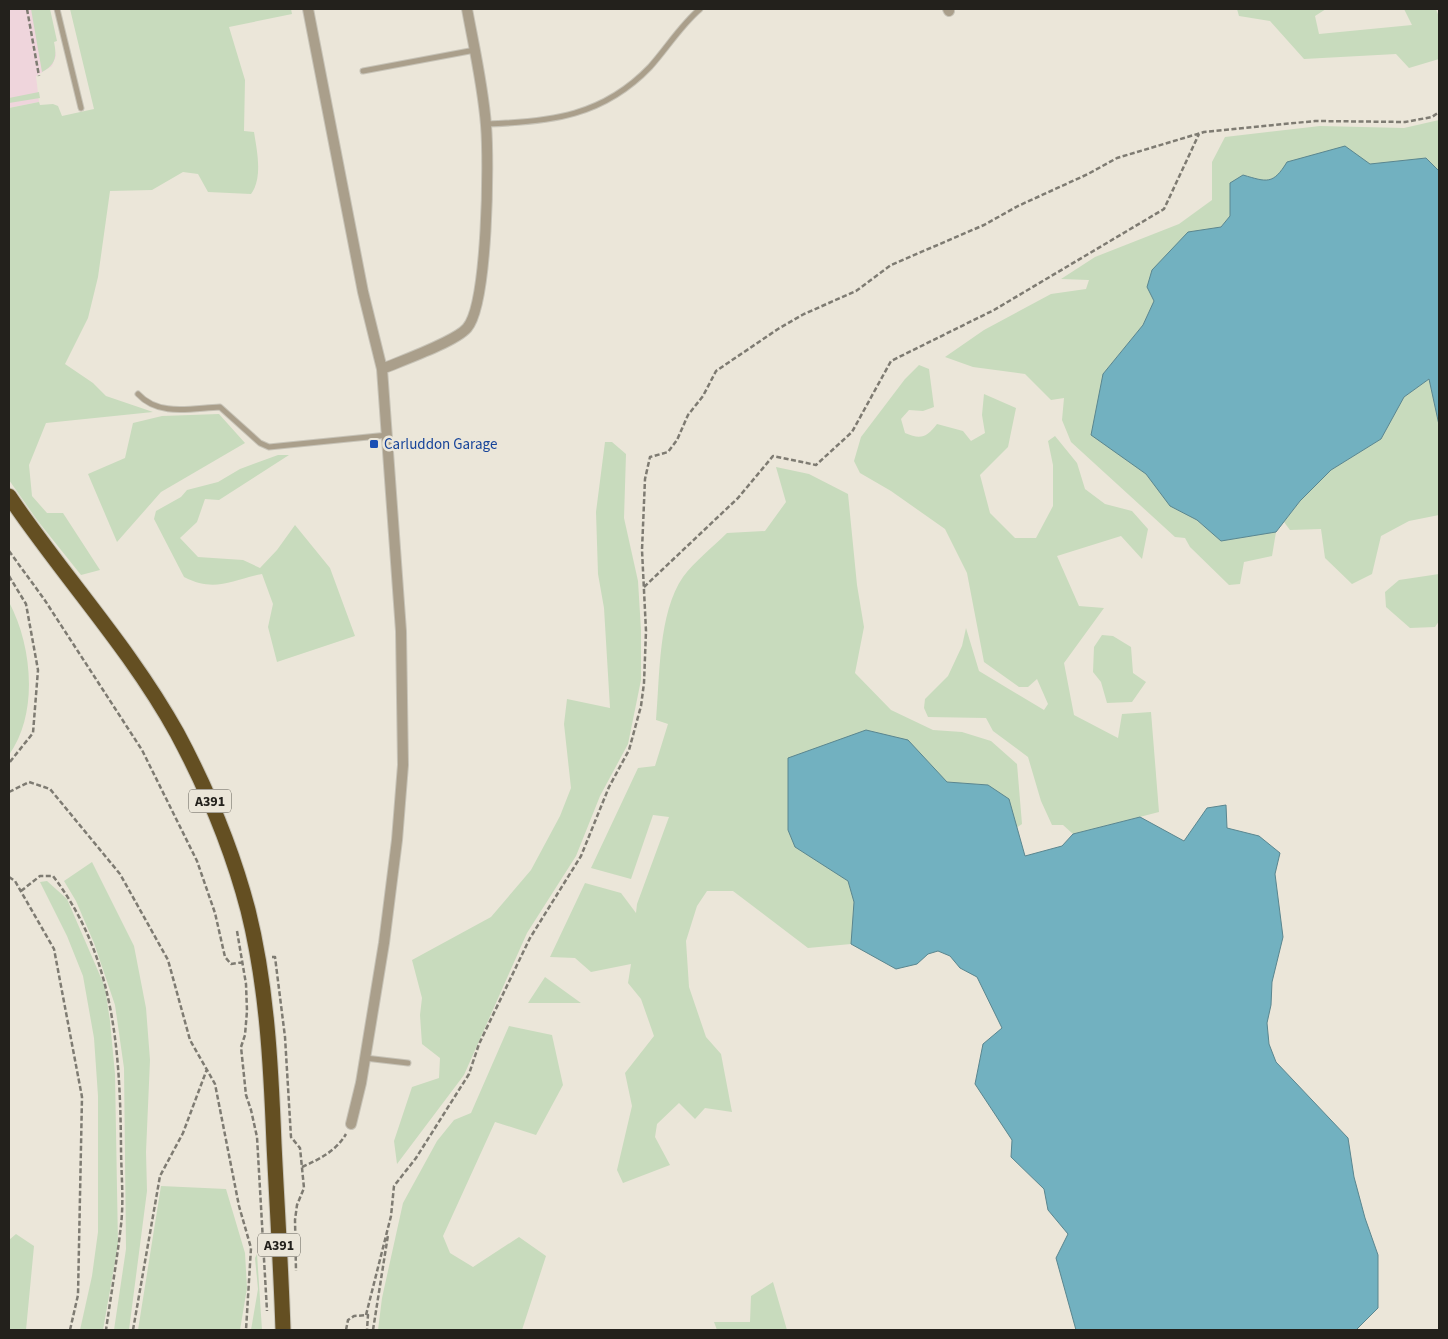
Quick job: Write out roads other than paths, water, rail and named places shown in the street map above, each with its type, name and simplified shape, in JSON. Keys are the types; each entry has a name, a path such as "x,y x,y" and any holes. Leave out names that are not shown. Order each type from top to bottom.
{"highway":[{"name":"A391","path":"9,496 39,541 114,638 176,731 201,781 227,845 247,908 261,974 271,1070 283,1330"}],"street":[{"path":"308,9 363,292 382,369 401,631 402,765 397,840 365,1058 352,1124"},
{"path":"382,369 435,347 467,328 479,298 487,168 486,124 467,9"}],"lane":[{"path":"57,9 81,108"},
{"path":"486,124 532,123 575,114 604,104 631,85 700,9"},
{"path":"364,71 475,50"},
{"path":"138,394 147,403 162,409 220,407 260,443 268,447 388,435"},
{"path":"365,1058 408,1063"}],"water":[{"path":"1345,146 1370,164 1426,158 1439,171 1439,425 1429,379 1404,397 1381,439 1331,470 1300,501 1276,532 1221,541 1197,520 1170,506 1146,474 1091,435 1103,374 1143,325 1154,301 1147,287 1152,270 1188,232 1221,227 1230,216 1230,183 1243,175 1269,180 1278,175 1287,162"},
{"path":"866,730 908,740 947,782 988,785 1009,799 1025,856 1062,846 1073,834 1140,817 1184,841 1207,808 1226,805 1227,828 1259,836 1280,853 1275,874 1283,937 1272,982 1271,1005 1267,1023 1269,1044 1276,1062 1348,1138 1354,1177 1365,1218 1378,1255 1378,1308 1356,1330 1076,1330 1056,1258 1068,1234 1048,1210 1044,1189 1011,1157 1012,1140 975,1084 983,1044 1002,1028 977,977 960,968 950,956 938,951 928,954 917,964 896,969 851,944 854,902 848,881 795,847 788,830 788,758"}],"place":[{"name":"Carluddon Garage","path":"374,444"}]}
